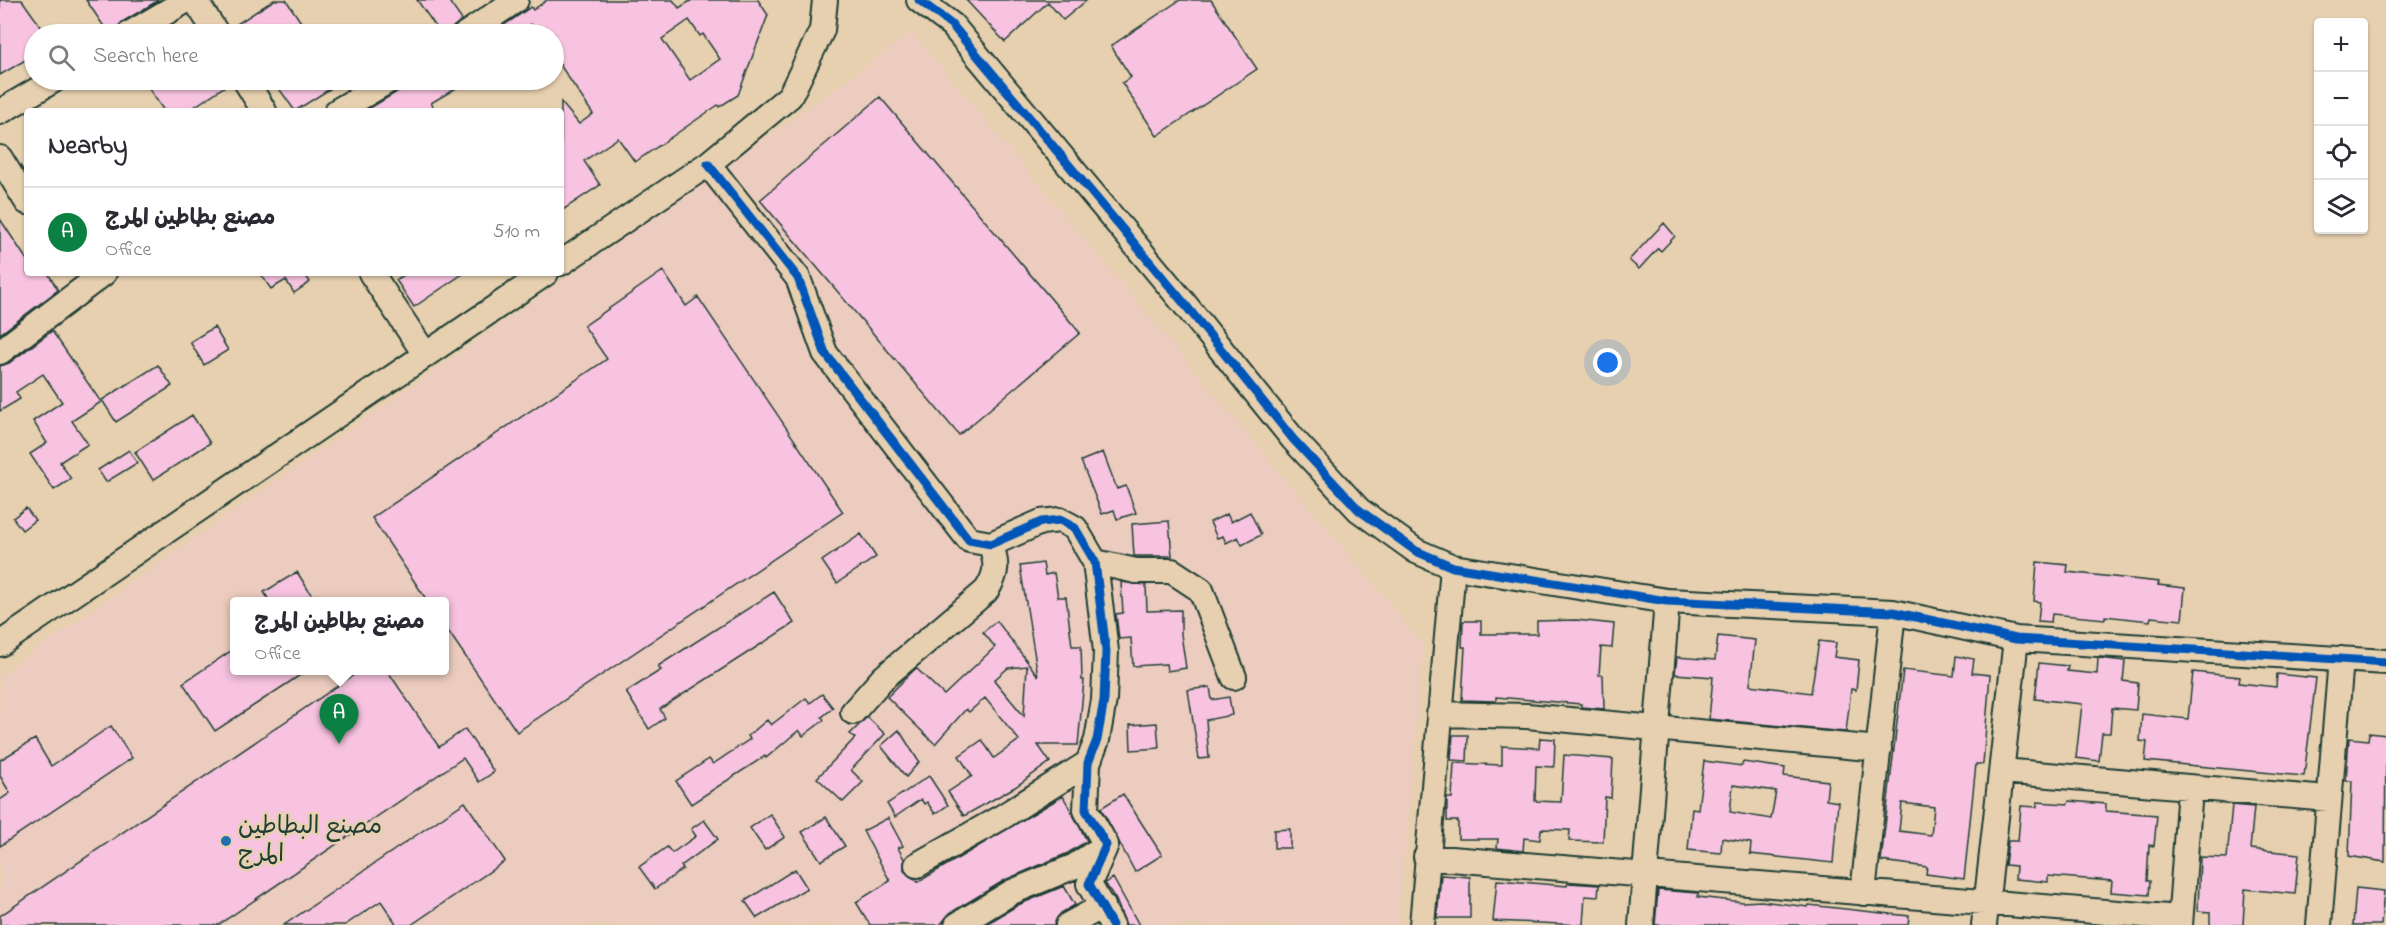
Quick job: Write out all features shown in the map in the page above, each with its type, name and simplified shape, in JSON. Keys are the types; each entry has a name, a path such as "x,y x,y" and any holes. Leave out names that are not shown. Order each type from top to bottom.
{"street":[{"path":"146,24 187,0"},
{"path":"195,0 211,24"},
{"path":"481,24 516,0"},
{"path":"564,261 708,164 790,96 822,30 825,0"},
{"path":"918,0 952,25 1183,302 1293,439 1359,510 1416,551 1453,567 1667,601 1893,612 2016,639 2386,662"},
{"path":"0,112 37,90"},
{"path":"251,90 262,108"},
{"path":"342,108 373,90"},
{"path":"0,158 24,197"},
{"path":"708,164 798,279 813,326 825,353 957,529 969,540 992,544 1041,522 1060,520 1075,528 1095,562 1106,651 1104,700 1097,740 1088,764 1086,810 1106,845"},
{"path":"0,352 77,281 94,276"},
{"path":"373,276 425,354"},
{"path":"0,644 542,276"},
{"path":"853,712 883,678 986,591 995,578 997,567 992,544"},
{"path":"1095,562 1136,571 1172,571 1201,590 1234,677"},
{"path":"1422,925 1426,857 1453,567"},
{"path":"1641,925 1667,601"},
{"path":"1863,892 1893,612"},
{"path":"1985,914 2016,639"},
{"path":"2319,925 2341,659"},
{"path":"1439,714 1527,717 1879,749"},
{"path":"917,865 1002,817 1088,764"},
{"path":"2002,771 2190,789 2328,799"},
{"path":"1426,857 1863,892 1985,914 2180,922 2190,789"},
{"path":"1068,925 1107,916 1089,884 1106,845"},
{"path":"957,925 1012,892 1075,866 1106,845"}],"shaded area":[{"path":"911,31 1424,645 1398,925 0,925 0,675 860,71"}],"building":[{"path":"0,0 22,0 39,24 24,24 24,61 0,75"},
{"path":"86,0 159,0 121,24 102,24"},
{"path":"274,0 286,0 302,24 237,24"},
{"path":"417,0 448,0 462,20 457,24 434,24"},
{"path":"547,0 673,0 679,8 692,0 758,0 768,15 738,95 719,107 718,105 635,162 618,138 584,161 600,185 564,209 564,108 561,108 561,102 579,124 593,114 564,71 564,24 506,24 531,7 533,10","holes":["689,20 700,36 703,34 720,59 690,80 662,39"]},
{"path":"966,0 1087,0 1063,20 1048,2 1005,42"},
{"path":"1180,0 1211,0 1257,69 1157,136 1122,83 1131,77 1111,46"},
{"path":"150,90 219,90 192,108 162,108"},
{"path":"280,90 328,90 300,108 293,108"},
{"path":"400,90 453,90 431,103 434,108 370,108"},
{"path":"880,97 1080,333 959,435 760,200"},
{"path":"0,219 24,255 24,276 50,276 58,290 0,334"},
{"path":"1664,223 1675,236 1661,251 1658,248 1639,269 1629,260"},
{"path":"663,271 686,306 698,297 843,512 517,732 449,632 449,597 425,597 372,518 607,359 584,326"},
{"path":"262,276 306,276 310,282 294,293 286,280 271,289"},
{"path":"402,276 460,276 414,307 396,280"},
{"path":"214,327 228,350 204,365 190,342"},
{"path":"52,331 101,402 72,421 88,444 60,462 71,479 54,490 30,454 47,443 33,421 62,402 43,374 16,392 20,399 0,411 0,366 9,363"},
{"path":"158,365 172,386 116,422 102,400"},
{"path":"192,415 210,443 153,480 135,452"},
{"path":"129,450 137,463 106,482 98,470"},
{"path":"1103,452 1117,489 1126,486 1136,513 1117,519 1114,510 1102,514 1081,461"},
{"path":"26,508 35,520 22,530 13,518"},
{"path":"1250,512 1261,535 1242,545 1238,537 1226,543 1223,536 1217,538 1210,522 1227,514 1231,522"},
{"path":"1169,521 1172,556 1134,556 1132,524"},
{"path":"861,534 876,557 837,583 822,561"},
{"path":"2037,562 2068,565 2067,572 2159,582 2158,585 2185,588 2182,620 2151,617 2150,621 2105,616 2105,619 2052,614 2051,622 2038,621 2040,602 2034,601"},
{"path":"1043,563 1045,575 1054,573 1058,597 1066,597 1072,646 1081,646 1082,680 1084,680 1078,745 1038,745 1050,762 1015,787 964,816 948,792 972,776 959,756 982,740 994,758 1019,740 985,698 969,712 966,709 935,744 887,697 916,668 944,695 995,647 983,632 997,621 1038,676 1020,566","holes":["1027,666 1024,716 994,680 1008,668"]},
{"path":"297,572 313,597 267,597 264,592"},
{"path":"1121,582 1146,585 1147,611 1181,610 1181,634 1186,668 1167,671 1166,664 1133,666 1131,638 1119,639 1116,614 1123,613"},
{"path":"774,592 794,623 660,709 665,718 649,729 626,692 661,670 658,666"},
{"path":"1576,620 1614,624 1612,648 1601,647 1599,675 1603,675 1604,709 1581,707 1581,704 1496,697 1496,701 1462,700 1465,647 1462,647 1463,621 1481,621 1481,634 1537,634 1537,621"},
{"path":"1718,636 1755,640 1750,685 1811,693 1819,641 1836,643 1834,657 1859,660 1856,690 1851,689 1846,732 1709,719 1713,677 1675,674 1677,657 1715,660"},
{"path":"230,652 230,675 300,675 215,731 183,683"},
{"path":"1956,656 1974,659 1972,673 1990,675 1983,764 1976,764 1964,879 1926,874 1927,867 1881,861 1903,670 1954,676","holes":["1902,803 1934,807 1931,835 1899,831"]},
{"path":"2098,658 2125,661 2123,681 2138,683 2136,710 2112,708 2110,733 2102,733 2099,761 2076,758 2082,704 2035,699 2039,663 2068,666 2067,671 2097,674"},
{"path":"2193,672 2240,677 2239,683 2276,687 2277,674 2316,678 2304,776 2145,761 2147,742 2140,741 2142,714 2188,719"},
{"name":"مصنع البطاطين المرج","path":"354,675 390,675 439,747 465,729 494,772 479,782 463,758 218,925 0,925 0,916"},
{"path":"1210,687 1212,700 1229,697 1232,715 1206,720 1209,758 1199,759 1188,690"},
{"path":"822,694 833,708 822,717 824,720 803,736 799,730 766,758 765,756 691,804 676,781 709,759 713,764 750,739 748,736 767,720 771,725 806,698 810,703"},
{"path":"867,717 885,734 851,770 863,782 843,802 817,778 855,738 850,734"},
{"path":"1157,723 1159,748 1131,750 1130,725"},
{"path":"111,726 132,758 0,846 0,800 10,793 0,776 0,760 35,739 51,766"},
{"path":"899,730 919,762 906,777 881,746"},
{"path":"2369,733 2386,735 2385,862 2349,856 2352,781 2346,781 2349,738 2368,740"},
{"path":"1453,735 1468,735 1467,761 1451,760"},
{"path":"1540,738 1555,739 1554,767 1536,766 1535,801 1561,802 1564,755 1613,759 1611,798 1605,797 1603,842 1569,841 1570,830 1541,829 1540,840 1524,838 1523,851 1497,848 1498,839 1458,839 1458,821 1447,821 1447,798 1452,798 1454,763 1502,765 1502,746 1539,748"},
{"path":"1704,761 1742,766 1743,762 1785,768 1784,776 1828,781 1826,800 1838,802 1833,863 1750,854 1751,843 1722,838 1721,853 1688,850 1692,808 1698,809","holes":["1733,785 1776,791 1771,819 1730,812"]},
{"path":"929,776 948,805 935,814 927,802 924,804 921,799 895,817 887,804"},
{"path":"1123,794 1162,855 1135,872 1101,808"},
{"path":"1063,796 1087,841 1068,853 1005,880 950,913 940,925 870,925 856,902 890,881 863,831 888,818 903,846 898,848 904,859 904,871 918,882"},
{"path":"2069,801 2106,804 2106,811 2157,815 2154,846 2149,845 2147,881 2150,881 2149,895 2111,892 2112,881 2048,876 2048,882 2015,879 2016,866 2005,865 2008,841 2018,841 2021,806 2037,807 2037,802 2068,804"},
{"name":"مصنع البطاطين المرج","path":"465,802 505,861 411,925 397,925 381,901 345,925 284,925"},
{"path":"2232,805 2254,807 2250,849 2299,854 2295,894 2245,889 2243,925 2210,925 2210,912 2198,911 2200,857 2227,858"},
{"path":"770,814 785,837 765,850 750,828"},
{"path":"826,817 845,846 821,861 802,832"},
{"path":"704,820 718,839 681,866 683,869 655,889 639,867 667,847 672,853 696,836 691,829"},
{"path":"1290,829 1290,848 1274,848 1274,830"},
{"path":"795,869 807,888 757,918 745,901"},
{"path":"1441,875 1470,877 1470,918 1437,918"},
{"path":"1113,878 1139,925 1126,925 1116,900 1105,883"},
{"path":"1497,880 1567,886 1568,883 1599,885 1598,897 1585,896 1583,925 1493,921"},
{"path":"1064,886 1075,905 1061,913 1054,925 985,925 1018,905"},
{"path":"2356,888 2384,891 2381,925 2353,925"},
{"path":"1658,890 1698,893 1698,897 1743,902 1761,901 1808,907 1809,905 1909,916 1908,925 1655,925"}],"cycle path":[{"path":"919,0 952,25 1183,302 1293,439 1359,510 1416,551 1453,567 1667,601 1893,612 2016,639 2386,662"},
{"path":"708,164 798,278 825,353 969,540 991,544 1041,522 1060,520 1075,528 1095,562 1106,651 1104,700 1097,740 1088,763 1086,810 1106,845 1089,884 1112,925"}],"place":[{"name":"مصنع بطاطين المرج","path":"339,744"},
{"name":"مصنع البطاطين المرج","path":"226,841"}]}
